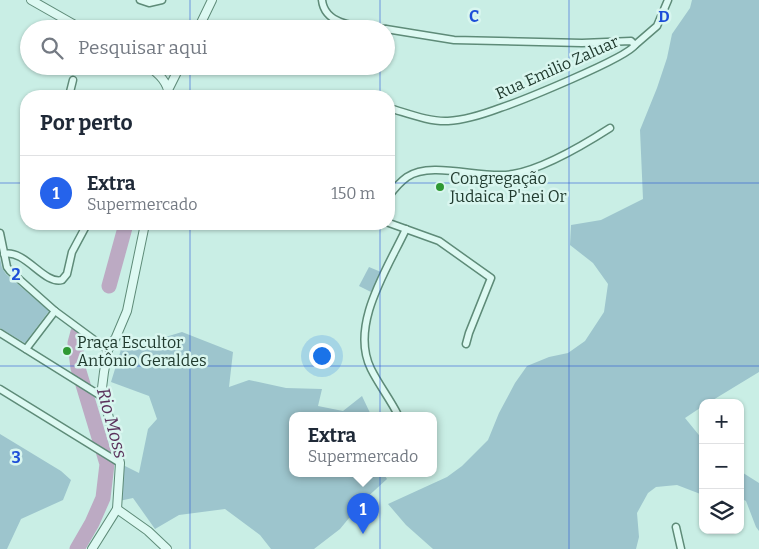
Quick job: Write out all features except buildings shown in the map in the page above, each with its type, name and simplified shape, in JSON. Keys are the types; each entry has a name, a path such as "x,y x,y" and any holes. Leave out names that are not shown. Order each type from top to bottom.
{"street":[{"path":"31,0 66,20"},
{"path":"140,0 149,3 162,0"},
{"path":"202,20 212,0"},
{"name":"Rua Emilio Zaluar","path":"322,0 326,14 334,20"},
{"path":"635,45 657,26 668,0"},
{"name":"Rua Emilio Zaluar","path":"395,30 454,40 582,43 631,41 635,45 632,49 608,62 546,89 499,108 457,120 441,122 395,110"},
{"path":"158,75 163,79 167,90"},
{"path":"169,90 176,75"},
{"path":"70,90 72,80"},
{"path":"395,190 403,181 418,172 430,170 497,176 514,174 533,168 572,150 610,128"},
{"path":"395,225 440,241 491,278 466,344"},
{"path":"396,412 370,368 364,346 366,317 406,229"},
{"path":"4,254 16,255 54,280 62,280 67,274 72,252 84,230"},
{"path":"92,549 117,509 119,463 108,414 101,396 108,350 127,311 144,230"},
{"path":"0,233 7,267 10,271 55,311 108,350"},
{"path":"26,349 55,311"},
{"path":"0,333 101,396"},
{"path":"0,389 119,463"},
{"path":"117,509 148,531 167,549"},
{"path":"676,528 681,549"}],"shaded area":[{"path":"692,0 759,0 759,372 715,399 699,399 699,409 685,418 699,435 699,493 677,485 656,487 648,493 637,513 639,537 636,549 433,549 406,525 388,504 447,477 462,466 488,440 499,413 515,383 527,366 549,357 568,353 585,341 604,312 608,284 593,263 570,245 571,225 601,220 643,199 640,130 667,58 672,34 690,8"},
{"path":"0,258 2,268 6,274 49,311 25,343 0,328"},
{"path":"369,267 381,272 371,292 359,286"},
{"path":"182,332 233,352 229,387 249,380 286,388 322,389 318,406 343,411 362,396 370,412 289,412 289,477 386,477 387,479 363,501 340,529 314,549 271,549 260,535 225,509 179,515 155,529 133,498 119,501 121,464 139,473 148,429 157,419 149,396 111,382 123,343 142,344"},
{"path":"0,434 61,471 71,480 63,500 21,519 7,549 0,549"},
{"path":"744,474 759,483 759,531 756,527 744,500"}],"waterway":[{"name":"Rio Moss","path":"109,286 124,230"},
{"name":"Rio Moss","path":"77,549 92,523 103,498 107,464 78,368 75,343 78,332"}],"place":[{"name":"Congregação Judaica P'nei Or","path":"440,187"},
{"name":"Praça Escultor Antônio Geraldes","path":"67,351"},
{"name":"Extra","path":"363,534"}]}
